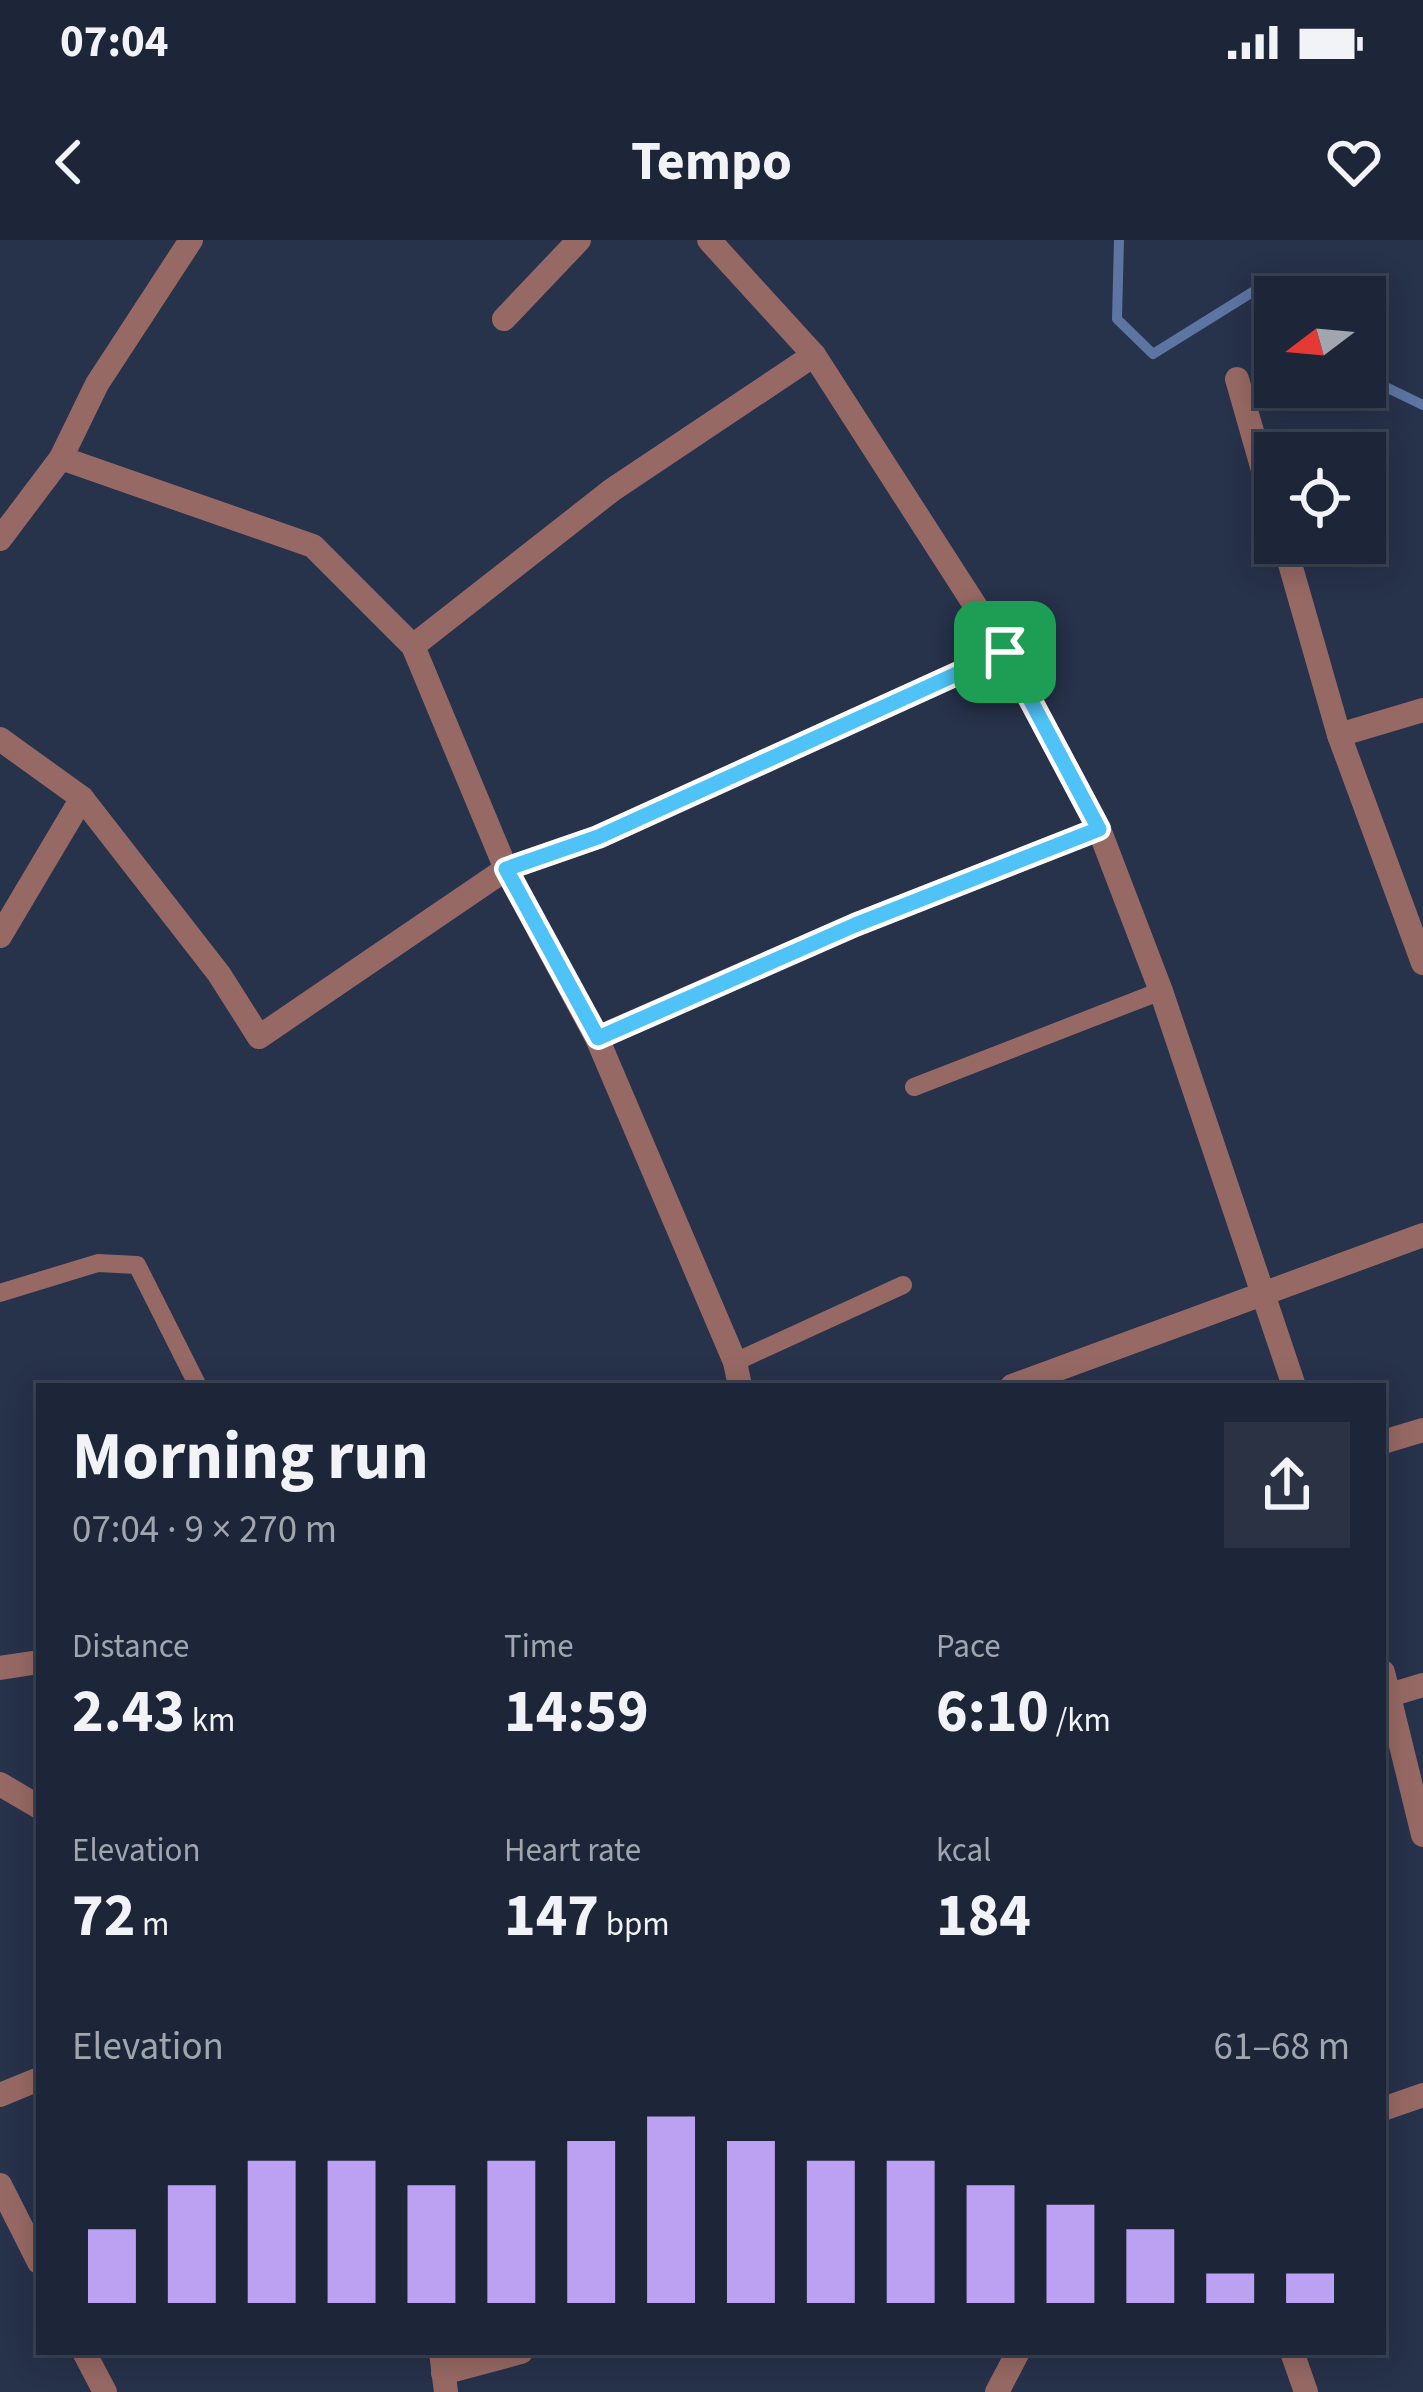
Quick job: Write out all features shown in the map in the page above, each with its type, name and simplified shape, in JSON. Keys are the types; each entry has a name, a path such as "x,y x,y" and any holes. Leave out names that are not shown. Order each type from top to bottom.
{"street":[{"path":"0,539 62,458 97,384 191,240"},
{"path":"504,319 579,240"},
{"path":"717,243 814,355 1005,652 1099,829 1161,991 1293,1383"},
{"path":"413,646 612,490 814,355"},
{"path":"1237,379 1254,438"},
{"path":"62,458 314,546 413,646 506,869 598,1038 737,1374"},
{"path":"1290,564 1339,735 1423,963"},
{"path":"0,739 82,798 219,974 259,1036 506,869 598,837 1005,652"},
{"path":"1339,735 1423,710"},
{"path":"0,936 82,798"},
{"path":"598,1038 855,925 1099,829"},
{"path":"1020,1383 1423,1235"},
{"path":"1386,1441 1423,1430"},
{"path":"0,1668 36,1662"},
{"path":"1423,1685 1386,1688 1423,1835"},
{"path":"0,1784 36,1805"},
{"path":"0,2095 36,2080"},
{"path":"1386,2108 1423,2095"},
{"path":"0,2185 36,2256"},
{"path":"86,2355 104,2392"},
{"path":"443,2372 509,2355"},
{"path":"997,2392 1016,2355"},
{"path":"1293,2355 1306,2392"}],"lane":[{"path":"914,1088 1161,991"},
{"path":"0,1293 98,1262 137,1265 196,1383"},
{"path":"737,1374 903,1285"}],"waterway":[{"path":"1119,240 1117,319 1153,354 1254,291"},
{"path":"1386,387 1423,405"}],"route":[{"path":"1005,652 1099,829 855,925 598,1038 506,869 598,837 1005,652"}]}
